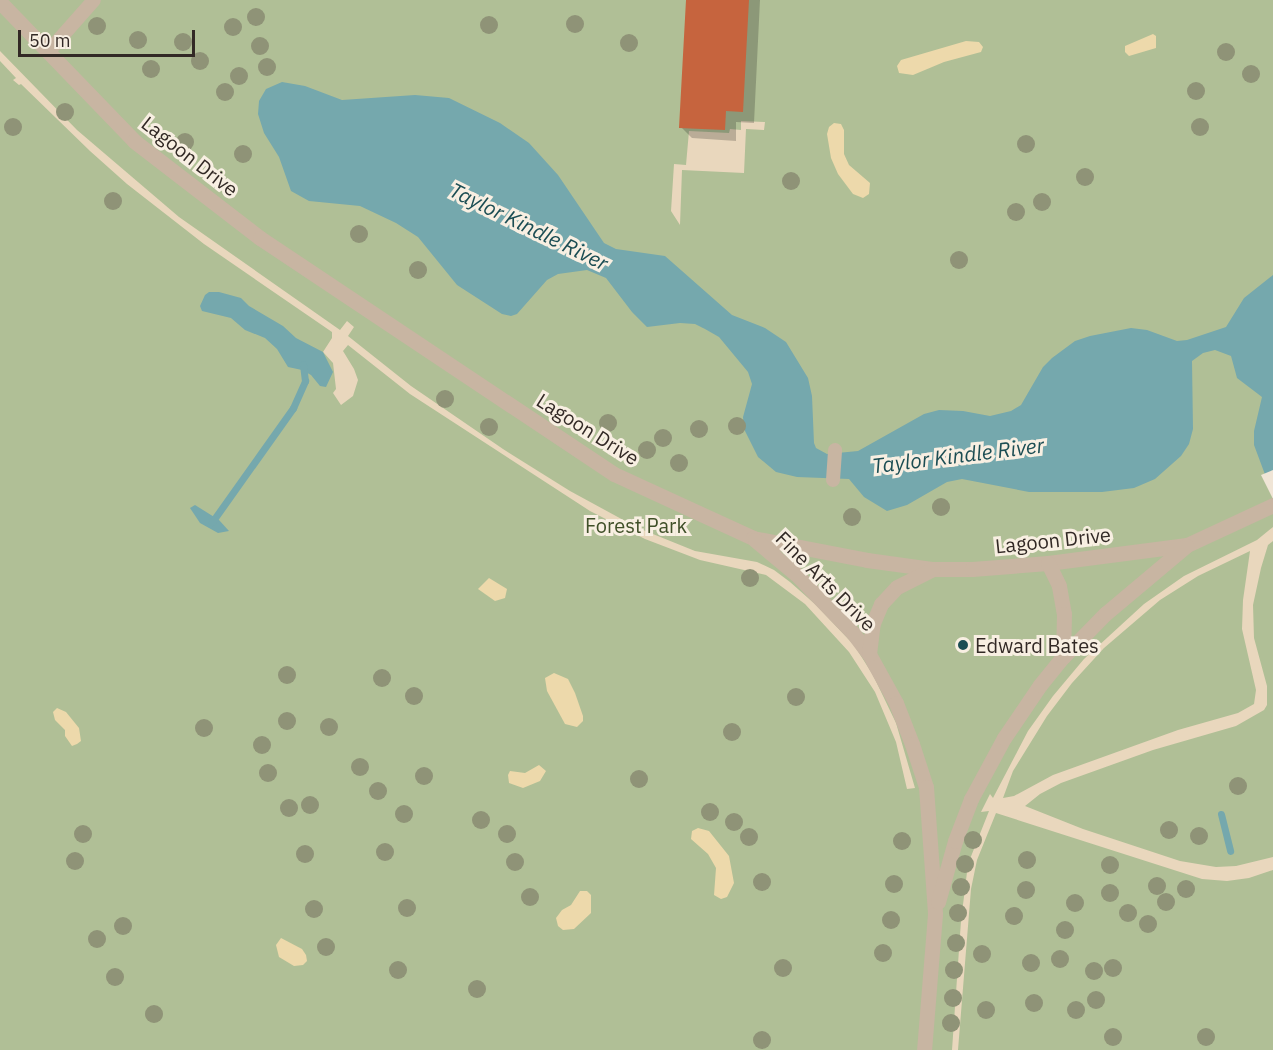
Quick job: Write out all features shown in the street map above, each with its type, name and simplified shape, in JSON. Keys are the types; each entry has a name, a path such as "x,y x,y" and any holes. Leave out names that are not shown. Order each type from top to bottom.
{"street":[{"name":"Lagoon Drive","path":"0,2 134,141 260,238 614,474 753,538 867,560 933,569 1048,563 1187,545 1273,505"},
{"name":"Fine Arts Drive","path":"753,538 796,574 836,613 869,654 896,703 926,787 935,914 924,1050"},
{"name":"Fine Arts Drive","path":"935,914 955,841 971,799 1004,738 1063,657 1105,614 1187,545"},
{"path":"1048,563 1059,586 1064,614 1063,657"},
{"name":"Fine Arts Drive","path":"869,654 873,623 881,604 897,587 933,569"}],"lane":[{"path":"48,52 94,0"},
{"path":"833,480 835,450"}],"green space":[{"name":"Forest Park","path":"0,0 1273,0 1273,1050 0,1050"}],"sand":[{"path":"1153,34 1156,36 1156,48 1129,56 1125,52 1125,46"},
{"path":"966,41 979,42 983,47 981,52 944,62 913,75 899,73 897,66 901,60"},
{"path":"834,123 841,124 844,130 844,154 849,165 870,183 869,194 863,198 853,194 838,174 831,158 827,134 829,127"},
{"path":"489,578 507,589 505,598 495,601 478,589"},
{"path":"554,673 568,679 575,693 583,716 583,721 577,727 565,724 547,691 545,678"},
{"path":"57,708 66,712 79,728 81,741 77,744 72,746 65,736 65,730 55,720 53,712"},
{"path":"539,765 546,771 540,781 523,788 509,783 510,771 525,773"},
{"path":"698,828 709,831 729,856 734,883 727,897 721,899 714,895 716,868 708,854 691,839 692,831"},
{"path":"580,891 587,891 591,895 591,913 574,929 563,930 558,926 556,918 562,910 571,905"},
{"path":"281,938 302,949 307,961 303,965 294,966 279,957 276,945"}],"shaded area":[{"path":"0,51 77,130 179,217 340,330 347,321 354,327 348,336 411,386 503,449 570,491 638,528 695,551 757,562 774,570 790,582 816,605 854,645 873,675 896,723 915,788 907,789 896,742 875,692 849,652 805,604 766,575 700,560 645,539 590,511 410,394 348,345 343,351 358,380 353,396 341,405 333,393 336,389 333,363 323,352 332,338 332,332 204,244 127,184 21,84 13,80 16,78 0,61"},
{"path":"741,121 765,122 764,130 746,129 744,173 682,170 680,225 671,211 674,164 686,165 689,131 729,133 730,129 741,130"},
{"path":"1273,527 1273,541 1268,545 1253,605 1254,638 1267,686 1267,705 1264,710 1236,726 1153,750 1061,783 1040,794 1025,806 1083,829 1180,861 1216,867 1236,866 1273,857 1273,870 1249,878 1227,881 1202,879 996,813 977,860 971,889 958,1050 952,1050 961,921 968,864 989,811 981,812 990,794 993,798 1028,731 1084,659 1144,604 1184,576 1257,540","holes":["1250,551 1243,600 1242,629 1256,690 1254,704 1238,713 1178,730 1053,775 1014,796 1003,798 1013,771 1047,716 1072,683 1104,648 1160,600 1198,576"]}],"water":[{"name":"Taylor Kindle River","path":"282,82 305,86 342,100 415,95 449,98 500,123 529,143 558,175 604,243 616,249 665,256 732,315 765,328 786,342 808,378 812,396 814,443 816,448 827,454 858,451 924,414 939,410 963,411 990,416 1011,411 1021,405 1043,367 1052,358 1075,341 1090,336 1131,328 1147,330 1177,341 1226,327 1244,298 1273,275 1273,496 1254,445 1254,431 1262,397 1237,378 1231,356 1215,350 1203,353 1192,361 1193,429 1189,444 1181,456 1155,479 1134,488 1102,492 1029,492 962,479 947,482 907,505 887,511 864,497 849,479 797,477 776,472 758,457 744,429 743,417 752,384 748,372 719,337 695,324 680,323 647,327 632,312 606,278 587,270 558,274 547,280 517,314 511,316 502,314 457,285 418,237 396,223 360,206 309,201 291,191 279,157 264,133 258,114 259,101 266,89"},
{"path":"209,292 219,292 241,298 249,306 283,326 296,338 323,352 333,372 326,387 320,386 311,375 302,370 288,367 277,349 265,338 245,330 231,318 202,311 200,306"},
{"path":"195,505 219,520 229,531 218,533 200,523 190,508"}],"pier":[{"path":"1273,470 1273,499 1261,475"}],"building":[{"path":"686,0 749,0 743,112 726,111 725,130 679,128"}],"waterway":[{"path":"212,522 293,408 305,381 303,364"},
{"path":"1221,814 1230,851"}],"place":[{"name":"Edward Bates","path":"963,645"}]}
